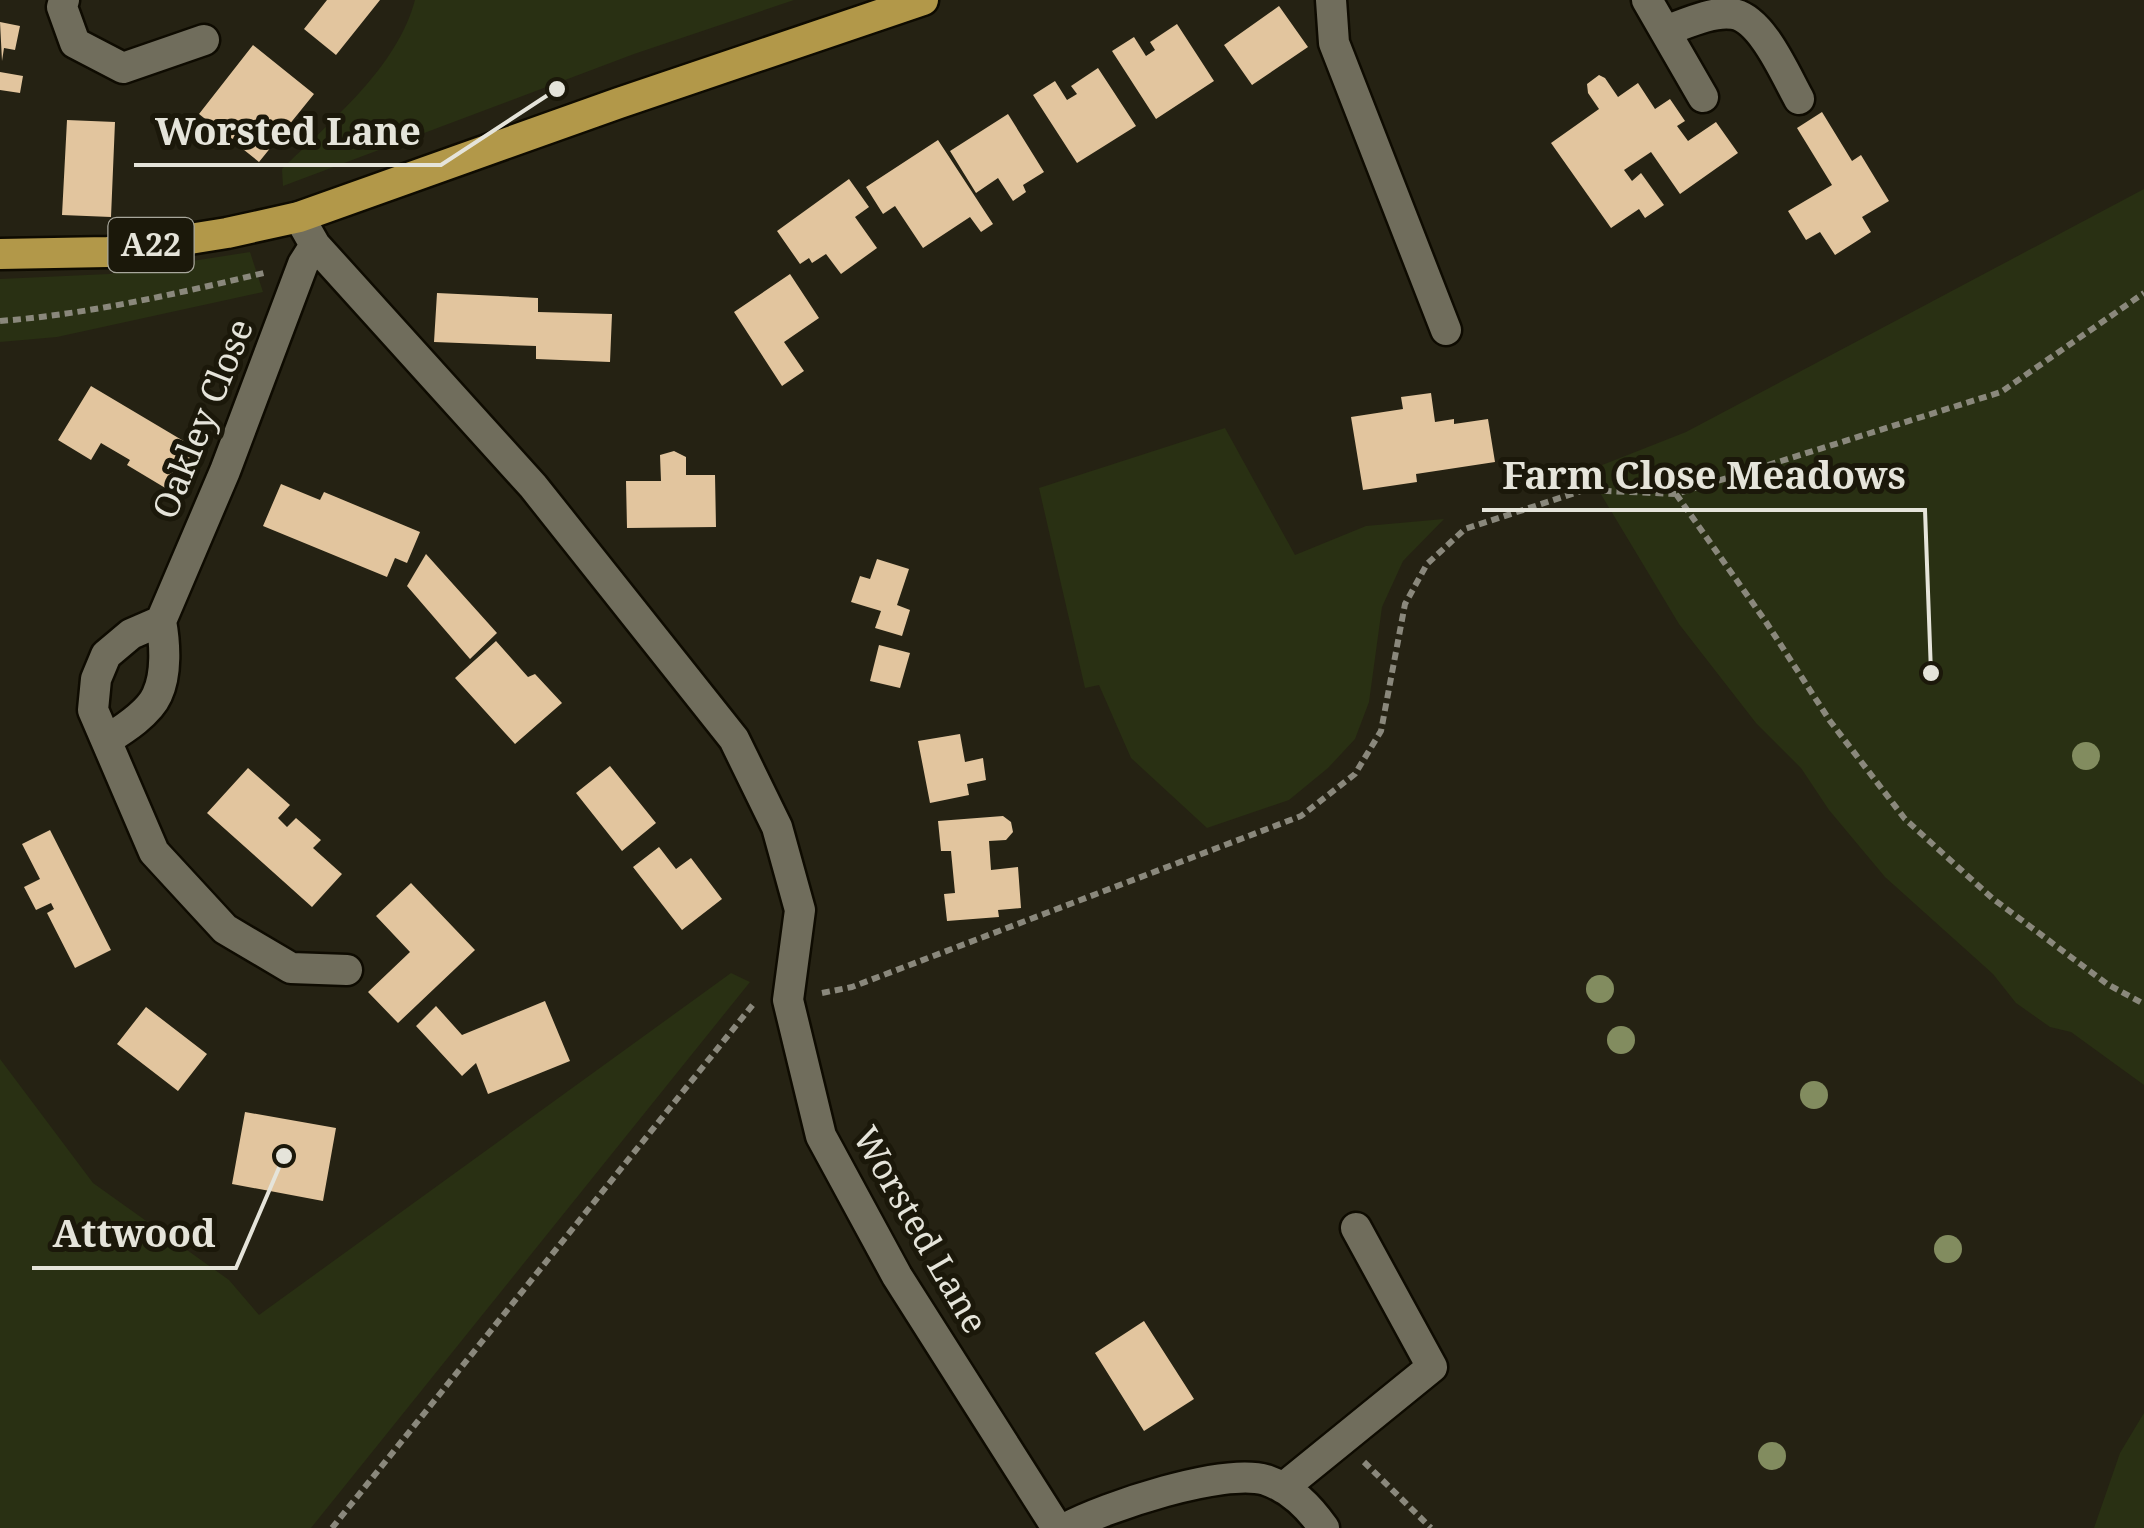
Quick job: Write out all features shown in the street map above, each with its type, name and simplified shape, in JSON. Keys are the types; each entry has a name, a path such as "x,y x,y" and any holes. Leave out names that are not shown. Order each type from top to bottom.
{"highway":[{"name":"A22","path":"0,254 108,252 300,217 637,96 924,0"}],"street":[{"path":"64,0 62,7 75,43 123,68 204,40"},
{"path":"1331,0 1334,43 1446,330"},
{"path":"1647,0 1703,97"},
{"path":"1665,31 1702,18 1734,14 1742,17 1760,32 1799,99"},
{"name":"Worsted Lane","path":"300,217 309,254 533,486 734,739 777,828 800,910 788,1000 821,1136 896,1276 1058,1528"},
{"name":"Oakley Close","path":"108,740 130,725 157,696 165,645 161,621 309,254"},
{"path":"161,621 131,634 106,655 96,679 93,710 154,852 225,928 291,968 347,970"},
{"path":"1283,1488 1432,1367 1356,1228"},
{"path":"1066,1528 1092,1514 1154,1495 1244,1476 1283,1488 1302,1502 1324,1528"}],"path":[{"path":"0,321 43,318 174,294 309,254"},
{"path":"332,1528 755,1002 788,1000 852,987 1302,816 1355,774 1381,731 1405,604 1427,564 1465,529 1584,490 1676,494 2001,392 2144,293"},
{"path":"1676,494 1830,721 1905,819 1992,898 2107,984 2144,1004"},
{"path":"1342,1440 1431,1528"}],"green space":[{"path":"415,0 794,0 634,54 283,186 282,169 378,71 406,25"},
{"path":"2144,189 2144,1085 2071,1032 2050,1027 2016,1003 1993,974 1885,877 1829,810 1801,768 1756,723 1679,624 1587,471 1686,432"},
{"path":"250,252 263,292 57,337 0,342 0,279 109,274"},
{"path":"1225,428 1295,555 1366,526 1444,519 1403,561 1382,607 1369,702 1355,739 1289,800 1207,828 1131,758 1099,685 1085,688 1039,488"},
{"path":"731,973 750,982 311,1528 0,1528 0,1059 93,1183 229,1280 259,1315"},
{"path":"2144,1413 2144,1528 2094,1528 2120,1453"}],"building":[{"path":"327,0 380,0 336,55 304,29"},
{"path":"1279,6 1308,47 1252,85 1224,45"},
{"path":"0,22 20,26 15,50 4,48 2,61"},
{"path":"1177,24 1214,81 1156,119 1112,51 1134,37 1146,56 1155,50 1150,42"},
{"path":"253,45 314,94 259,162 199,114"},
{"path":"1098,68 1136,126 1077,163 1033,95 1055,81 1067,100 1077,94 1071,86"},
{"path":"0,72 23,76 20,93 0,90"},
{"path":"1599,75 1618,97 1638,83 1655,109 1670,99 1685,121 1677,126 1688,141 1716,122 1738,153 1680,194 1651,152 1624,170 1632,181 1641,173 1664,205 1645,218 1639,209 1611,228 1551,143 1599,109 1587,84"},
{"path":"1822,112 1852,161 1861,155 1889,201 1862,217 1871,232 1835,255 1820,232 1806,240 1788,211 1832,185 1797,128"},
{"path":"1008,114 1044,172 1023,185 1026,192 1013,201 998,178 976,193 950,151"},
{"path":"67,120 115,122 111,217 62,215"},
{"path":"938,140 993,224 981,232 970,217 923,248 895,206 883,214 866,187"},
{"path":"849,179 869,207 855,217 877,248 841,274 826,254 812,263 809,258 800,264 777,231"},
{"path":"790,274 819,318 784,342 804,371 782,386 734,312"},
{"path":"437,293 538,298 538,312 612,314 610,362 536,359 536,346 434,342"},
{"path":"91,386 197,449 172,492 127,465 130,460 101,443 91,460 58,440"},
{"path":"1431,393 1435,422 1454,419 1454,424 1488,419 1495,462 1416,474 1417,482 1363,490 1351,417 1403,409 1401,397"},
{"path":"674,451 686,457 686,475 715,475 716,527 627,528 626,481 661,481 660,455"},
{"path":"281,484 320,500 324,492 420,532 407,563 395,558 387,577 263,526"},
{"path":"426,554 497,633 470,659 407,586"},
{"path":"877,559 909,569 897,605 910,610 902,636 875,628 881,611 851,602 860,576 870,579"},
{"path":"496,641 528,677 535,674 562,703 515,744 455,678"},
{"path":"879,645 910,653 900,688 870,681"},
{"path":"960,734 965,762 983,758 986,780 967,784 969,795 930,803 918,741"},
{"path":"610,766 656,823 622,851 576,793"},
{"path":"248,768 290,805 278,818 287,827 296,818 321,840 313,848 342,874 312,907 207,813"},
{"path":"1003,816 1011,822 1013,832 1006,840 989,841 991,870 1018,867 1021,908 998,910 999,917 947,921 944,894 955,893 951,851 941,851 938,821"},
{"path":"50,830 111,950 75,968 47,913 54,909 51,903 36,910 24,887 40,879 22,844"},
{"path":"659,847 676,869 691,858 722,899 682,930 633,867"},
{"path":"411,883 475,950 398,1023 368,992 410,952 376,916"},
{"path":"545,1001 570,1061 488,1094 476,1063 462,1076 416,1026 436,1006 462,1035"},
{"path":"146,1007 207,1054 178,1091 117,1044"},
{"path":"245,1112 336,1128 323,1201 232,1184"},
{"path":"1144,1321 1194,1399 1144,1431 1095,1353"}],"place":[{"name":"Worsted Lane","path":"557,89"},
{"name":"Farm Close Meadows","path":"1931,673"},
{"name":"Attwood","path":"284,1156"}]}
